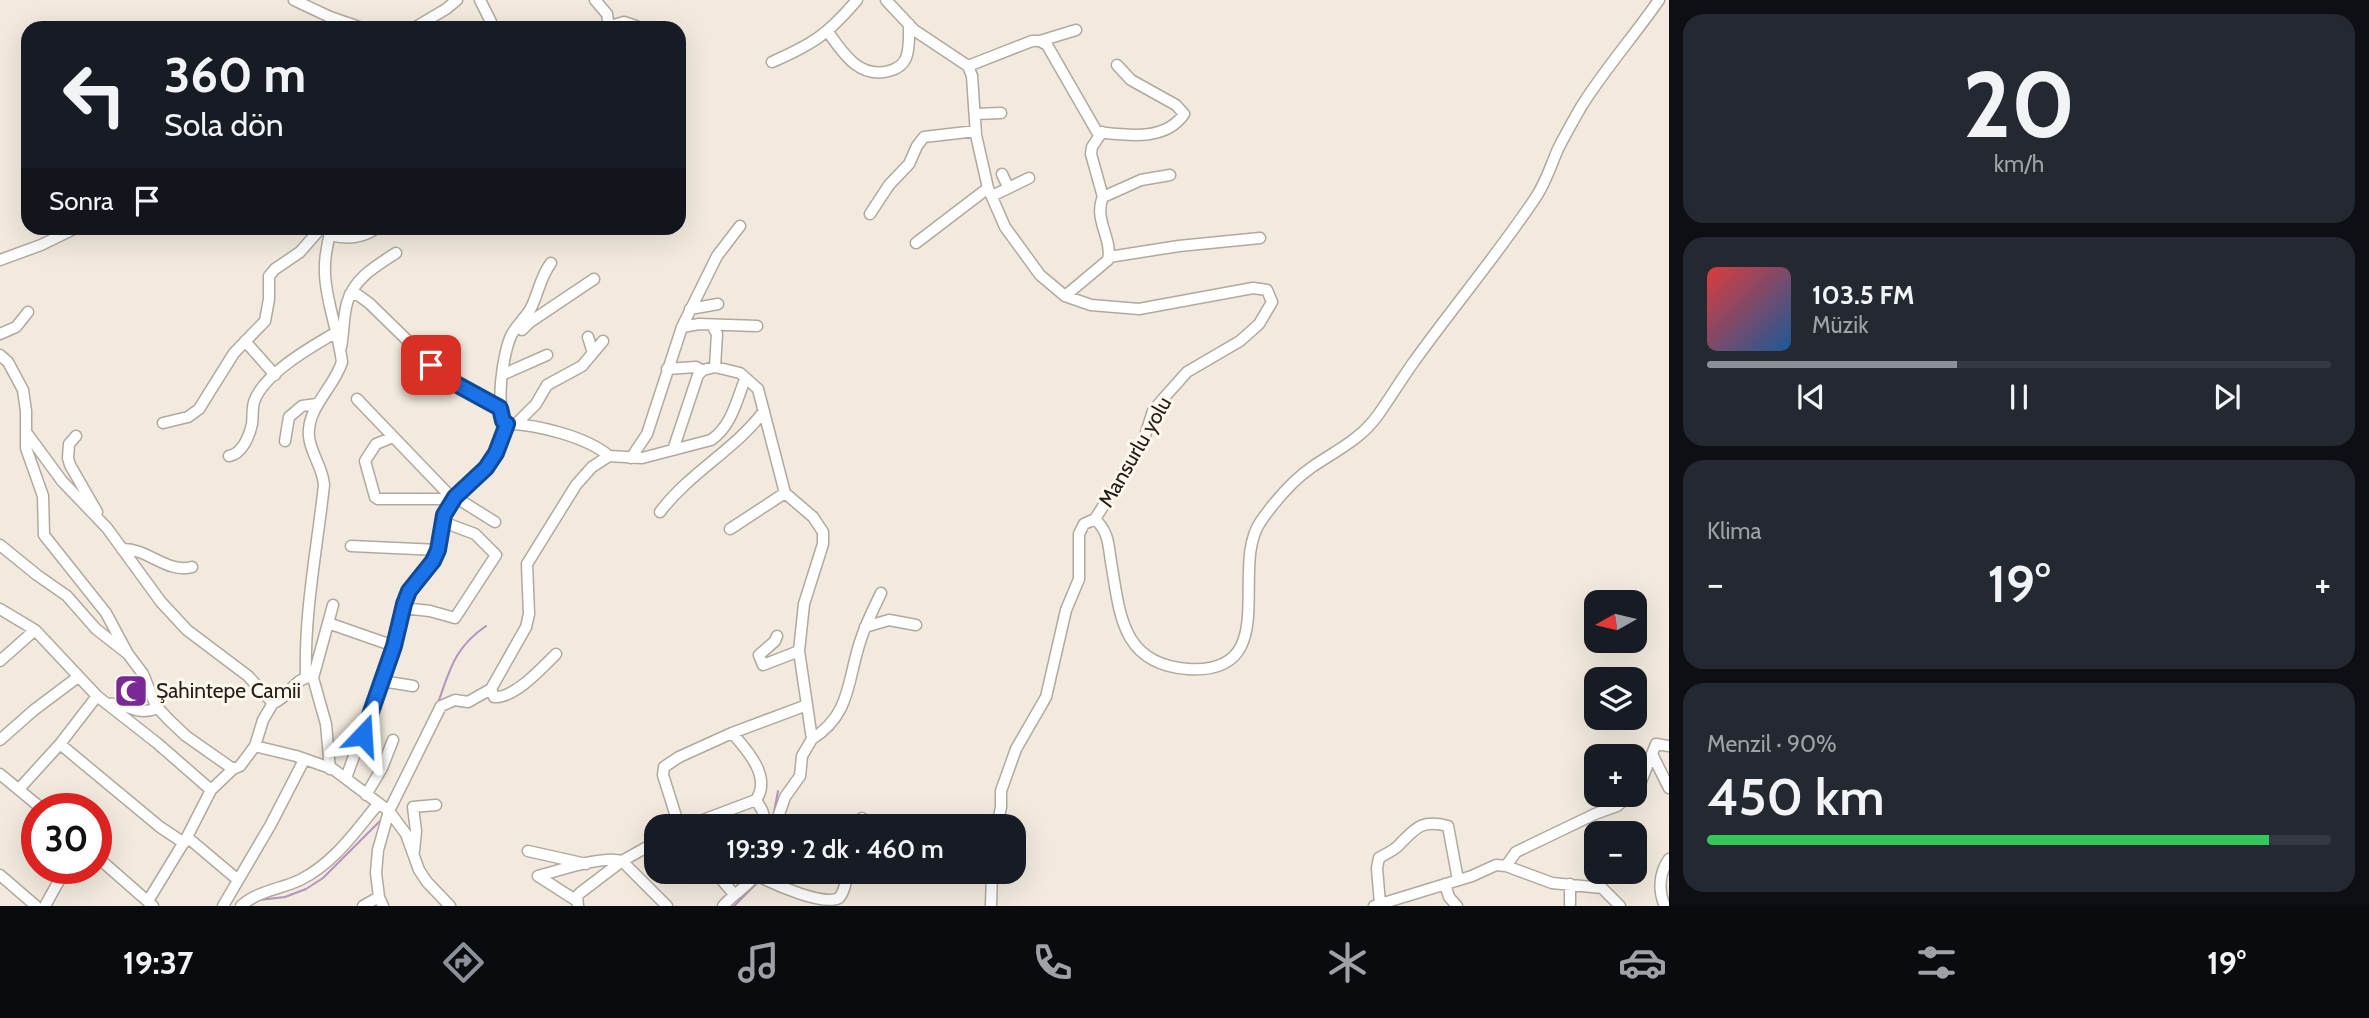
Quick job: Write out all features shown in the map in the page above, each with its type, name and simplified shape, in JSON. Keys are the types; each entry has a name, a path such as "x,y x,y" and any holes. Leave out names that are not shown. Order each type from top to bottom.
{"street":[{"path":"294,0 342,21"},
{"path":"426,21 457,0"},
{"path":"480,0 490,21"},
{"path":"595,0 608,21"},
{"path":"772,62 806,47 828,32 858,0"},
{"path":"886,0 909,24 968,66 1032,41 1076,30"},
{"path":"1000,814 1001,791 1016,749 1046,697 1066,610 1079,579 1079,534 1084,524 1095,519 1105,529 1118,608 1125,632 1135,646 1158,663 1186,669 1210,668 1231,660 1242,642 1249,622 1250,556 1259,524 1283,494 1310,469 1362,435 1378,415 1538,194 1582,106 1659,0"},
{"path":"828,32 846,57 859,68 881,72 903,63 908,49 909,24"},
{"path":"1040,41 1048,45 1097,131 1140,137 1177,125 1184,114 1176,105 1131,80 1117,65"},
{"name":"Mansurlu yolu","path":"968,66 972,76 976,131 990,192 1005,227 1040,275 1065,296 1091,304 1139,309 1253,288 1267,290 1272,302 1259,324 1240,341 1187,372 1153,411 1142,445 1095,519"},
{"path":"975,114 1001,113"},
{"path":"870,214 888,185 909,164 917,146 925,137 976,131"},
{"path":"1065,296 1106,263 1109,257 1099,213 1103,197 1091,154 1092,147 1102,132"},
{"path":"1002,174 1008,187"},
{"path":"1103,197 1141,180 1170,175"},
{"path":"916,243 990,192 1030,178"},
{"path":"631,458 647,434 667,369 690,309 717,256 740,226"},
{"path":"0,260 62,235"},
{"path":"163,423 188,417 198,409 234,353 265,321 268,313 269,276 321,235"},
{"path":"326,235 323,274 342,362 338,374 317,404 309,437 323,472 324,485 311,576 309,677 326,724 330,769"},
{"path":"344,235 354,238 366,235"},
{"path":"1109,257 1179,246 1260,238"},
{"path":"340,351 350,294 366,272 396,253"},
{"path":"551,263 530,310 510,337 503,360 504,374 500,392 503,421 583,441 609,456 642,458 701,444 719,435 727,424 745,379"},
{"path":"510,337 594,279"},
{"path":"350,294 358,295 369,303 447,379 500,408"},
{"path":"690,309 718,304"},
{"path":"0,334 16,327 28,312"},
{"path":"712,325 718,334 715,367"},
{"path":"682,327 757,326"},
{"path":"229,456 241,450 252,425 253,403 260,391 275,375 335,333"},
{"path":"588,337 593,353"},
{"path":"245,341 275,375"},
{"path":"346,778 394,646 409,591 433,561 438,550 444,515 454,498 486,468 512,424 536,404 547,385 582,366 603,341"},
{"path":"0,355 8,362 23,390 26,449 43,496 44,535 106,613 128,654 143,674 158,708 186,736 233,769"},
{"path":"504,374 547,355"},
{"path":"667,369 696,367 702,371"},
{"path":"673,450 694,381 702,371 715,367 740,373 758,389 785,493 813,517 823,533 823,544 804,604 799,651 812,739"},
{"path":"357,400 454,498 495,522"},
{"path":"285,441 289,416 302,406 317,404"},
{"path":"660,512 674,493 697,472 749,431 764,411"},
{"path":"26,432 70,491 107,528"},
{"path":"76,436 69,444 69,462 107,528 161,602 187,630 248,676 273,703"},
{"path":"393,437 376,444 365,461 376,497 454,498"},
{"path":"363,906 381,902 376,873 378,850 389,811 441,706 455,700 468,702 491,689 526,628 529,614 527,564 576,485 592,467 609,456"},
{"path":"730,529 785,493"},
{"path":"403,608 430,611 455,618 496,555 475,534 443,522"},
{"path":"0,545 67,596 96,629 128,654"},
{"path":"351,546 438,550"},
{"path":"122,549 146,553 175,568 192,567"},
{"path":"779,814 785,797 800,776 802,756 812,739 827,730 839,714 865,627 881,593"},
{"path":"112,870 151,904 211,790 233,769 240,766 255,746 263,720 273,703 280,701 293,685 309,677 333,605"},
{"path":"0,609 35,630 97,696 211,790"},
{"path":"865,627 889,620 916,625"},
{"path":"328,623 394,646"},
{"path":"0,661 35,630"},
{"path":"777,636 759,655 762,665 799,651"},
{"path":"491,689 494,697 500,698 524,685 556,654"},
{"path":"0,740 78,677"},
{"path":"382,681 414,686"},
{"path":"19,789 60,744 97,696"},
{"path":"107,704 141,712 158,708"},
{"path":"675,814 663,775 664,767 679,757 732,733 807,705"},
{"path":"719,814 757,800 760,795 762,781 759,772 743,745 732,733"},
{"path":"366,794 382,768 393,740"},
{"path":"60,744 160,827 186,840 238,880"},
{"path":"1647,768 1656,744 1669,746"},
{"path":"255,746 330,769 389,811 405,834 419,870 450,906"},
{"path":"1653,754 1669,788"},
{"path":"223,906 271,824 304,760"},
{"path":"0,774 24,793"},
{"path":"757,800 763,814"},
{"path":"241,906 248,899 301,879 323,864 345,846 378,804"},
{"path":"414,852 416,831 413,807 436,805"},
{"path":"1506,866 1516,852 1614,807"},
{"path":"1458,880 1447,826 1432,824 1418,827 1408,833 1398,847 1379,858 1377,905 1458,880 1496,865 1506,866 1552,883 1602,888 1620,906"},
{"path":"644,849 622,861 580,893 578,903 538,876 602,860 622,861 667,906"},
{"path":"528,851 586,864"},
{"path":"1665,906 1660,888 1661,875 1669,859"},
{"path":"0,875 36,906"},
{"path":"45,906 57,884"},
{"path":"725,884 733,894"},
{"path":"723,906 733,894 748,884"},
{"path":"776,884 815,904 834,902 839,898 845,884"},
{"path":"991,906 992,884"},
{"path":"1445,884 1449,897 1457,906"},
{"path":"1570,884 1570,904"}],"waterway":[{"path":"438,703 450,669 460,651 486,626"},
{"path":"774,814 778,791"},
{"path":"250,906 259,900 285,897 306,889 323,878 383,818"},
{"path":"734,906 756,884"}],"place":[{"name":"Şahintepe Camii","path":"131,691"}],"route":[{"path":"363,735 394,646 404,604 409,591 433,561 438,550 444,515 455,497 486,468 496,453 507,424 503,421 500,408 488,404 447,379 431,365"}]}
